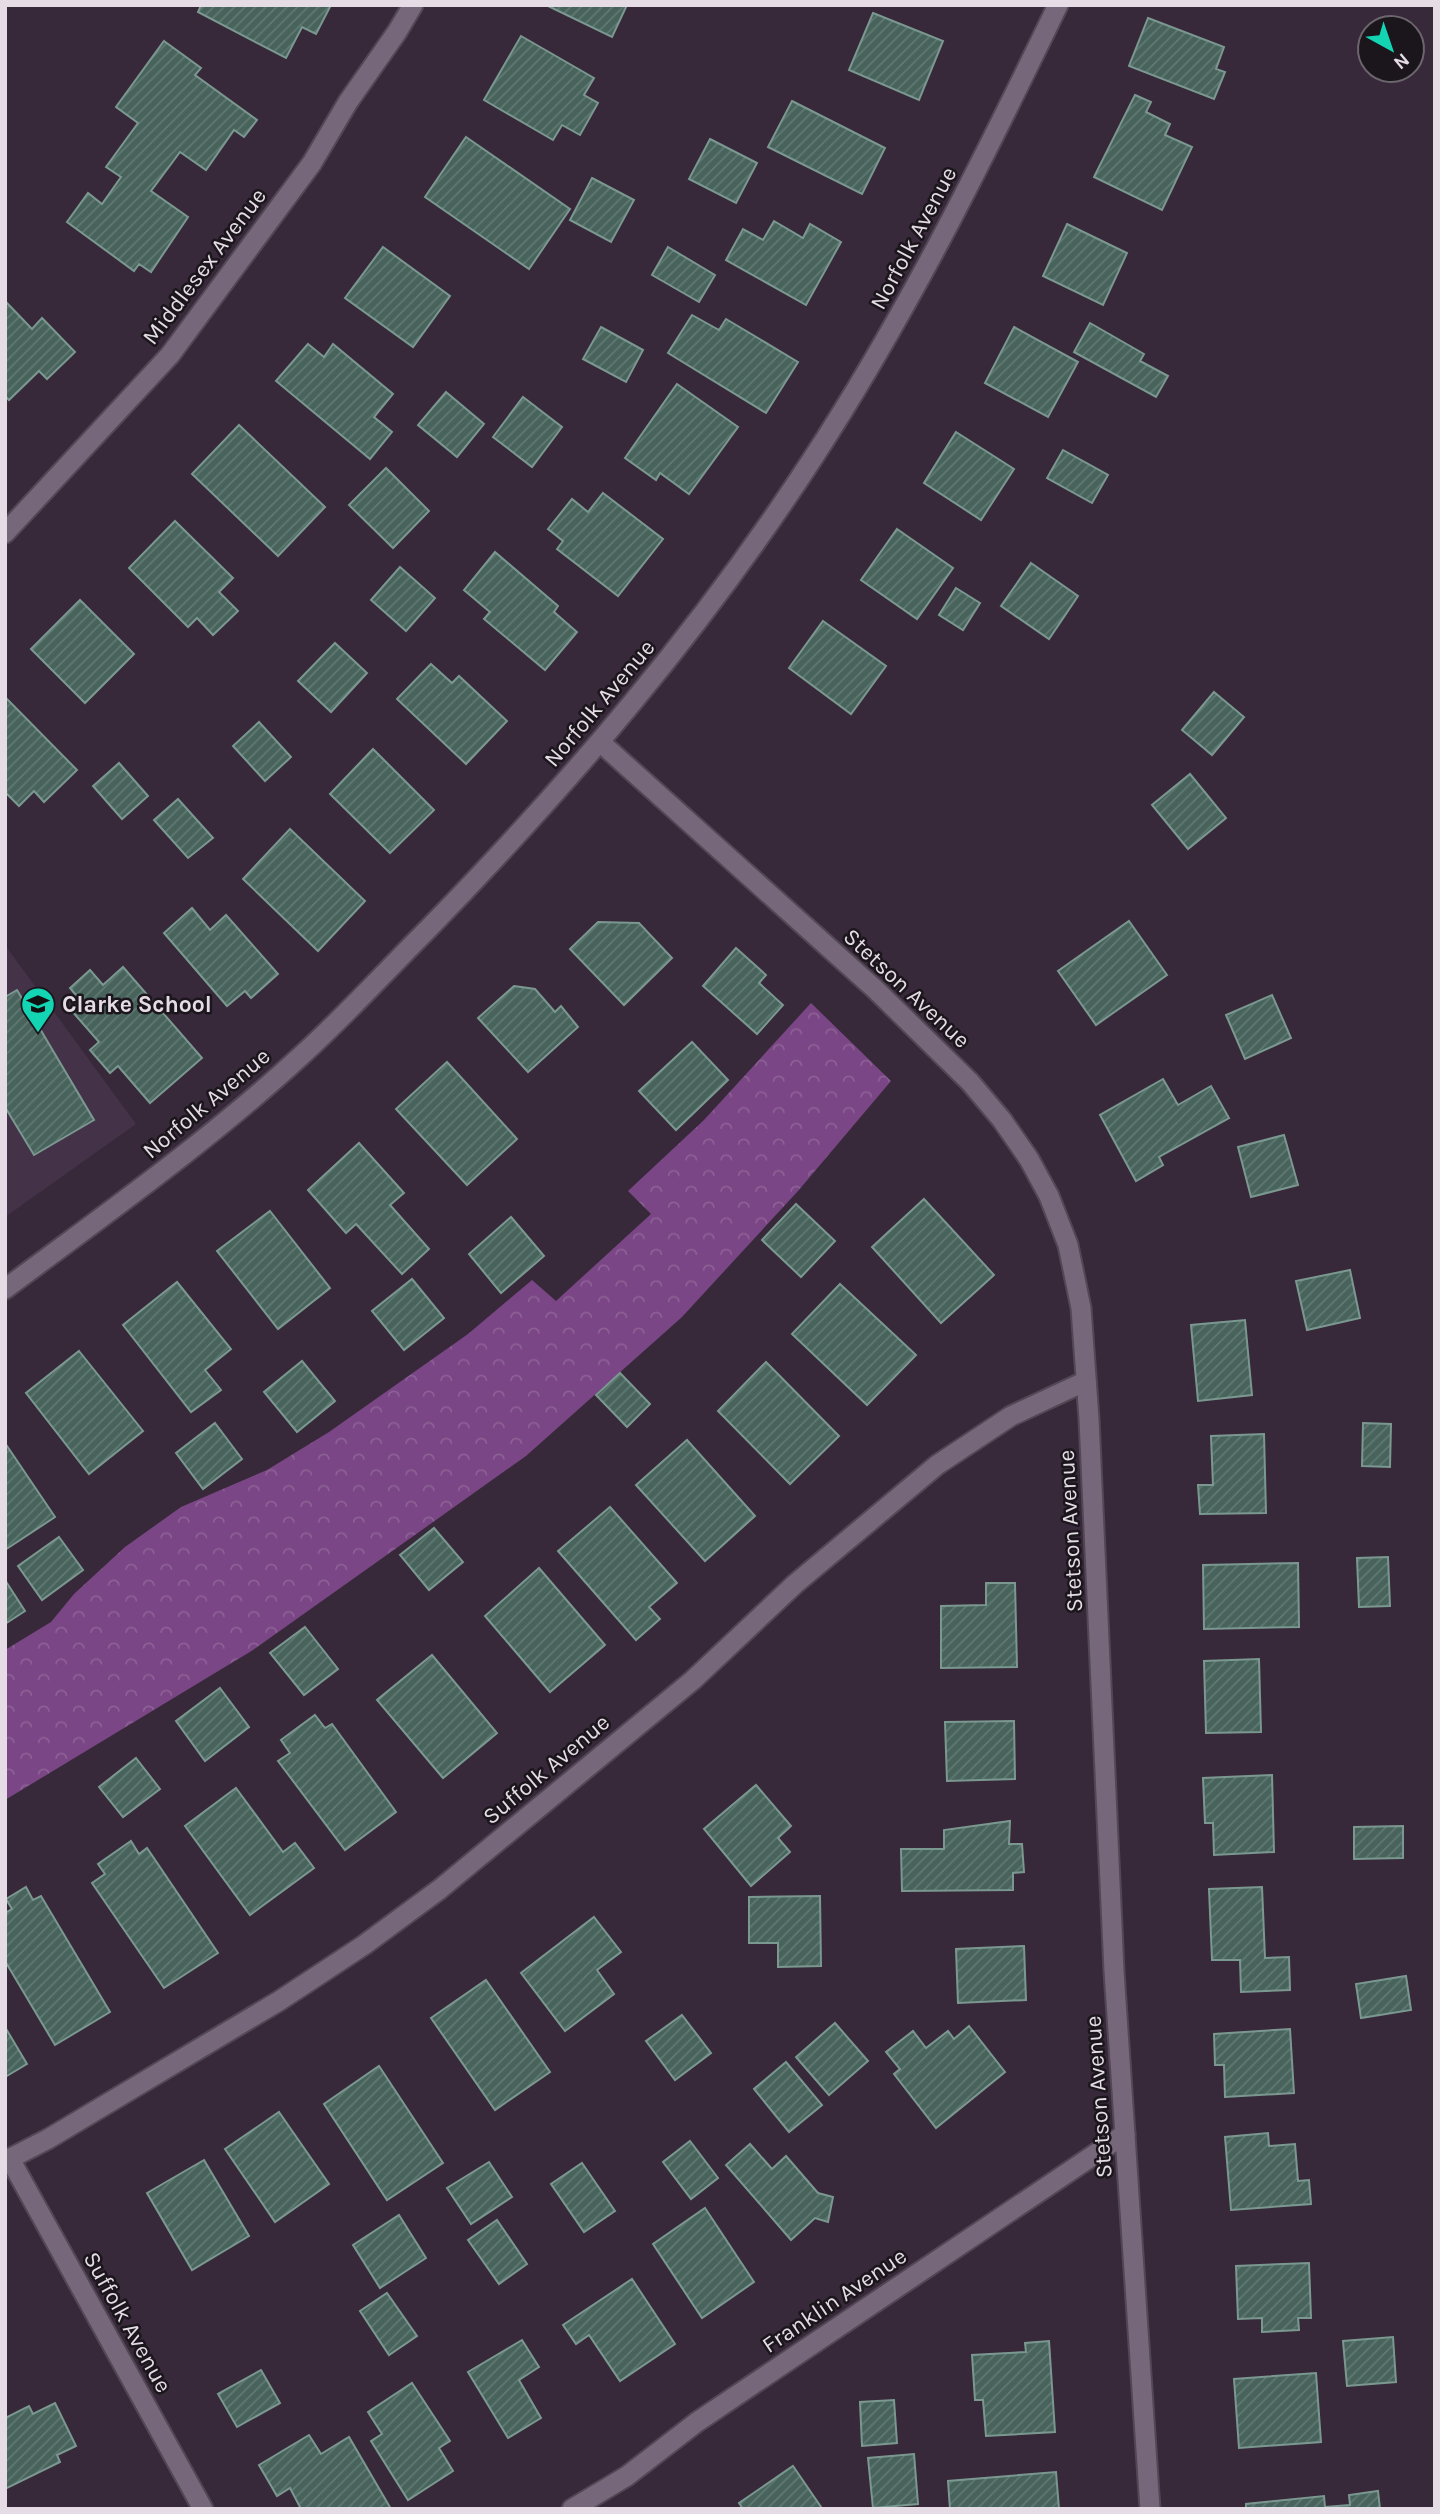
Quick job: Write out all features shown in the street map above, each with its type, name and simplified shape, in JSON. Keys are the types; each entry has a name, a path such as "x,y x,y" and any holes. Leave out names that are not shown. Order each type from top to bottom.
{"street":[{"name":"Middlesex Avenue","path":"5,533 170,355 312,163 348,102 413,5"},
{"name":"Norfolk Avenue","path":"5,1289 153,1179 303,1054 505,848 639,697 820,447 900,316 974,178 1058,5"},
{"name":"Stetson Avenue","path":"600,742 928,1038 970,1082 1002,1119 1029,1158 1049,1196 1068,1245 1081,1308 1086,1381 1114,1972 1150,2509"},
{"name":"Suffolk Avenue","path":"203,2509 8,2160 48,2139 279,2001 375,1937 440,1889 683,1688 795,1584 937,1465 1011,1416 1086,1381"},
{"name":"Franklin Avenue","path":"572,2509 627,2476 697,2422 1125,2134"}],"shaded area":[{"name":"Clarke School","path":"5,945 136,1124 5,1217"}],"green space":[{"path":"811,1003 891,1081 798,1191 682,1317 526,1456 253,1650 5,1800 5,1650 51,1622 74,1594 125,1547 181,1507 267,1470 329,1432 468,1334 532,1280 556,1301 651,1214 628,1191 704,1120"}],"building":[{"path":"201,5 331,5 316,34 302,27 286,58 198,12"},
{"path":"546,5 627,5 612,37"},
{"path":"873,13 943,41 919,100 849,70"},
{"path":"1148,18 1224,47 1216,69 1225,72 1214,99 1129,66"},
{"path":"521,36 594,78 584,95 598,103 580,135 562,125 553,140 484,100"},
{"path":"164,41 201,68 195,75 257,120 244,137 234,130 206,170 180,152 151,191 188,217 151,272 139,264 134,271 67,222 88,193 102,204 121,177 106,167 138,123 116,107"},
{"path":"1135,95 1151,102 1146,112 1170,124 1165,135 1192,147 1162,210 1094,177"},
{"path":"792,101 885,148 862,194 768,147"},
{"path":"466,137 570,209 529,269 425,197"},
{"path":"710,139 757,163 736,203 689,179"},
{"path":"592,178 634,200 611,242 570,220"},
{"path":"774,221 803,238 810,224 841,242 806,305 726,260 743,229 763,240"},
{"path":"1067,224 1127,253 1103,305 1043,276"},
{"path":"383,247 450,296 413,347 345,298"},
{"path":"668,247 715,275 699,302 652,275"},
{"path":"7,303 32,329 42,318 75,352 47,379 39,371 9,400 5,396"},
{"path":"692,315 719,330 726,319 798,362 766,413 668,353"},
{"path":"1090,323 1144,354 1140,361 1168,376 1156,397 1074,352"},
{"path":"601,327 643,350 626,382 583,359"},
{"path":"1014,327 1078,362 1048,417 985,383"},
{"path":"308,344 324,357 333,344 393,394 374,417 392,432 370,459 276,381"},
{"path":"677,384 738,427 689,494 660,473 656,480 625,458"},
{"path":"446,392 484,424 457,457 418,425"},
{"path":"523,397 562,427 532,467 493,437"},
{"path":"239,425 325,507 278,556 192,474"},
{"path":"956,432 1014,469 981,520 924,483"},
{"path":"1063,450 1108,475 1092,503 1047,478"},
{"path":"386,468 429,511 393,548 349,505"},
{"path":"603,493 663,539 618,596 557,549 563,541 548,529 572,499 588,512"},
{"path":"175,521 233,578 219,592 238,611 213,635 197,618 188,627 129,568"},
{"path":"897,529 953,568 917,619 861,580"},
{"path":"495,552 558,606 554,612 577,632 545,670 484,619 490,612 464,590"},
{"path":"1031,563 1078,596 1049,639 1001,606"},
{"path":"400,567 435,598 406,631 371,600"},
{"path":"956,588 980,603 963,630 939,615"},
{"path":"80,600 134,654 85,703 31,649"},
{"path":"823,621 886,666 851,714 789,668"},
{"path":"335,643 367,673 331,712 298,681"},
{"path":"431,664 452,683 459,676 507,721 466,764 397,699"},
{"path":"1214,692 1244,717 1212,755 1182,730"},
{"path":"5,697 77,770 44,802 34,791 19,806 5,792"},
{"path":"259,722 291,757 265,781 233,746"},
{"path":"373,749 434,810 390,853 330,794"},
{"path":"119,763 148,796 122,819 93,786"},
{"path":"1190,774 1226,818 1188,849 1152,805"},
{"path":"178,799 213,838 188,858 154,820"},
{"path":"290,829 365,901 318,951 243,879"},
{"path":"192,908 210,930 226,915 278,974 251,998 245,991 227,1006 164,933"},
{"path":"1129,921 1167,975 1096,1025 1058,971"},
{"path":"598,922 639,923 672,958 624,1005 570,949"},
{"path":"736,948 766,975 759,983 783,1005 757,1034 703,986"},
{"path":"123,967 202,1058 150,1103 118,1066 110,1073 90,1050 99,1042 71,1010 81,1001 70,988 90,970 103,985"},
{"path":"514,986 535,989 555,1012 561,1006 578,1027 528,1072 478,1018"},
{"path":"17,990 94,1120 34,1155 5,1107 5,997"},
{"path":"1272,995 1291,1038 1245,1059 1226,1015"},
{"path":"692,1042 728,1080 676,1130 639,1091"},
{"path":"447,1062 517,1139 467,1185 396,1109"},
{"path":"1163,1079 1178,1105 1211,1086 1229,1118 1159,1157 1163,1165 1136,1181 1100,1115"},
{"path":"1284,1135 1298,1185 1251,1197 1238,1147"},
{"path":"359,1143 404,1193 390,1205 429,1249 402,1274 356,1224 346,1233 308,1190"},
{"path":"924,1199 994,1275 941,1323 872,1247"},
{"path":"796,1204 835,1241 801,1277 762,1240"},
{"path":"270,1211 330,1288 278,1329 217,1251"},
{"path":"511,1217 544,1256 501,1293 469,1254"},
{"path":"1350,1270 1360,1318 1307,1330 1296,1281"},
{"path":"412,1279 444,1318 404,1350 372,1311"},
{"path":"177,1282 231,1349 205,1370 221,1390 191,1412 123,1325"},
{"path":"840,1284 916,1355 867,1405 792,1334"},
{"path":"1245,1320 1252,1395 1198,1401 1191,1325"},
{"path":"79,1351 143,1431 89,1474 26,1393"},
{"path":"302,1361 335,1401 297,1432 264,1392"},
{"path":"766,1362 839,1436 790,1484 718,1411"},
{"path":"620,1373 650,1404 627,1427 596,1395"},
{"path":"215,1423 242,1459 203,1489 176,1453"},
{"path":"1363,1423 1391,1424 1390,1467 1362,1466"},
{"path":"1264,1434 1266,1513 1200,1514 1198,1485 1213,1485 1211,1436"},
{"path":"687,1440 755,1516 705,1561 636,1485"},
{"path":"5,1443 55,1517 5,1550"},
{"path":"610,1507 677,1583 649,1607 660,1619 636,1640 558,1551"},
{"path":"434,1528 463,1562 429,1590 400,1555"},
{"path":"59,1537 83,1570 42,1600 18,1566"},
{"path":"1388,1557 1390,1606 1359,1607 1357,1558"},
{"path":"1298,1563 1299,1627 1204,1629 1203,1565"},
{"path":"539,1568 605,1645 550,1692 485,1616"},
{"path":"5,1580 25,1611 5,1624"},
{"path":"986,1583 1015,1583 1017,1667 941,1668 941,1606 986,1605"},
{"path":"305,1627 338,1669 304,1695 270,1653"},
{"path":"432,1655 497,1733 443,1778 377,1700"},
{"path":"1259,1659 1261,1732 1206,1733 1204,1661"},
{"path":"220,1688 249,1727 205,1761 176,1721"},
{"path":"315,1715 325,1728 332,1724 396,1812 345,1850 278,1761 290,1753 281,1740"},
{"path":"1014,1721 1015,1779 947,1781 945,1722"},
{"path":"136,1758 160,1789 123,1817 99,1787"},
{"path":"1272,1775 1274,1852 1214,1855 1213,1823 1205,1823 1203,1778"},
{"path":"756,1785 791,1826 778,1838 790,1852 751,1886 704,1829"},
{"path":"236,1788 283,1852 295,1843 314,1868 250,1915 185,1826"},
{"path":"1010,1821 1009,1844 1022,1844 1024,1872 1013,1873 1013,1890 902,1891 901,1849 944,1849 944,1830"},
{"path":"1403,1826 1403,1858 1354,1859 1354,1827"},
{"path":"131,1841 139,1854 147,1848 218,1953 164,1988 92,1883 105,1874 98,1864"},
{"path":"26,1887 33,1900 41,1896 110,2012 55,2045 5,1961 5,1913 12,1909 6,1899"},
{"path":"1262,1887 1265,1958 1289,1957 1290,1990 1241,1992 1240,1960 1212,1960 1209,1889"},
{"path":"820,1896 821,1966 778,1967 778,1943 749,1943 749,1897"},
{"path":"594,1917 621,1952 597,1970 614,1994 565,2031 521,1973"},
{"path":"1024,1946 1026,2000 958,2003 956,1949"},
{"path":"1406,1976 1411,2010 1361,2018 1356,1984"},
{"path":"486,1980 550,2072 495,2110 431,2018"},
{"path":"682,2015 711,2053 675,2080 646,2041"},
{"path":"835,2023 868,2061 829,2095 796,2057"},
{"path":"969,2026 1005,2072 936,2128 894,2074 900,2069 886,2052 913,2031 926,2048 948,2031 954,2039"},
{"path":"5,2027 27,2064 5,2077"},
{"path":"1290,2029 1294,2093 1225,2097 1224,2065 1215,2065 1214,2034"},
{"path":"786,2062 822,2105 789,2132 754,2089"},
{"path":"379,2066 443,2163 387,2200 324,2104"},
{"path":"279,2112 329,2184 275,2222 225,2149"},
{"path":"1268,2133 1269,2146 1295,2144 1298,2181 1309,2180 1311,2204 1231,2210 1225,2137"},
{"path":"690,2141 718,2178 691,2199 663,2162"},
{"path":"750,2144 772,2169 786,2156 818,2193 833,2197 828,2222 815,2218 791,2240 726,2165"},
{"path":"204,2160 249,2236 192,2270 147,2193"},
{"path":"489,2162 512,2197 471,2224 447,2188"},
{"path":"582,2163 615,2211 584,2232 551,2184"},
{"path":"705,2208 754,2282 702,2318 653,2244"},
{"path":"399,2215 426,2258 380,2288 353,2245"},
{"path":"497,2220 527,2264 499,2284 468,2240"},
{"path":"1309,2263 1311,2318 1298,2318 1299,2330 1262,2332 1262,2318 1238,2319 1236,2266"},
{"path":"632,2279 675,2344 620,2381 589,2335 576,2344 563,2325"},
{"path":"387,2293 417,2336 389,2355 360,2311"},
{"path":"1393,2337 1396,2382 1347,2386 1343,2341"},
{"path":"522,2340 539,2367 519,2380 541,2418 508,2438 468,2372"},
{"path":"1049,2341 1055,2432 986,2436 983,2400 975,2400 972,2355 1026,2352 1025,2343"},
{"path":"261,2370 280,2403 237,2427 218,2394"},
{"path":"1316,2373 1321,2442 1239,2448 1234,2379"},
{"path":"412,2383 450,2441 439,2448 453,2471 408,2500 371,2441 382,2434 368,2412"},
{"path":"894,2400 897,2443 862,2446 860,2402"},
{"path":"55,2403 76,2446 57,2455 60,2462 5,2489 5,2418 29,2406 33,2414"},
{"path":"309,2435 321,2454 349,2437 391,2509 301,2509 290,2488 277,2496 259,2465"},
{"path":"914,2454 918,2504 873,2508 868,2458"},
{"path":"793,2466 821,2507 819,2509 743,2509 739,2503"},
{"path":"1056,2472 1059,2509 950,2509 948,2481"},
{"path":"1378,2491 1380,2509 1246,2509 1246,2504 1324,2496 1325,2507 1350,2505 1349,2495"}],"place":[{"name":"Clarke School","path":"38,1034"}]}
